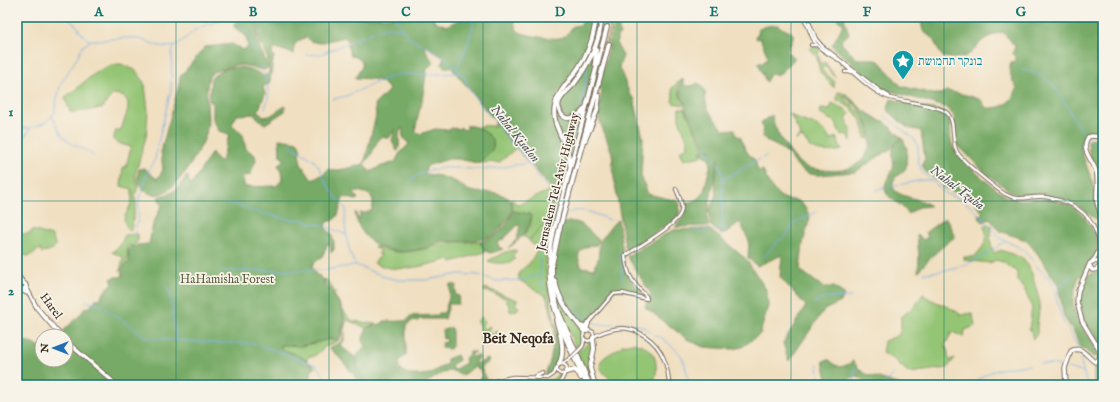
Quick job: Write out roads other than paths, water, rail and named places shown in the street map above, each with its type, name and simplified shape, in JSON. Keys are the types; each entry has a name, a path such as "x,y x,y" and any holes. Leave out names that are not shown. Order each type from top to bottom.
{"highway":[{"path":"568,177 570,164 569,154 555,121 554,108 558,95 587,53 593,37 596,17"},
{"path":"595,64 595,55 602,17"},
{"name":"Jerusalem Tel-Aviv Highway","path":"586,385 559,320 551,293 549,273 550,252 554,230 607,27"},
{"path":"588,100 582,111 574,118 564,116 560,113 558,108 560,99 576,80 588,62 599,34"},
{"name":"Jerusalem Tel-Aviv Highway","path":"590,385 558,310 552,282 552,265 575,168 609,44"},
{"path":"575,168 596,113 599,96"},
{"path":"552,265 561,300 583,330 589,331"},
{"path":"551,293 562,344 561,364"},
{"path":"579,325 584,327 589,322"},
{"path":"592,339 594,349 590,368 595,385"},
{"path":"566,370 576,371 586,385"}],"main road":[{"path":"804,17 817,43 881,94 910,103 939,109 947,113 951,119 953,141 959,155 1005,194 1012,198 1020,199 1042,196 1049,197 1068,203 1079,210 1092,225 1098,237 1099,246 1097,255 1099,268"},
{"path":"822,42 822,46"},
{"path":"811,45 817,43 882,92 910,103"},
{"path":"844,64 845,72 853,72"},
{"path":"1103,138 1089,136 1086,141 1086,149 1087,155 1096,172 1097,204 1103,220"},
{"path":"592,339 589,331 589,322 611,295 614,293 622,293 646,299 646,296 631,278 627,268 625,256 671,225 678,218 682,206 676,189"},
{"path":"1066,385 1065,368 1071,351 1081,349 1095,362 1100,357 1099,349 1083,325 1077,307 1078,291 1085,274 1097,255"},
{"path":"1085,274 1087,271 1095,270 1103,264 1098,262 1091,263"},
{"path":"1091,263 1092,270"},
{"name":"Harel","path":"17,275 37,311 53,328"},
{"name":"Harel","path":"23,286 37,308 53,328"},
{"path":"17,288 27,293"},
{"path":"582,346 584,342 584,334 589,331 596,333 628,328 654,342 659,349 666,366 669,384"},
{"path":"540,378 551,377 561,364 571,358 582,346 598,334 608,331"},
{"path":"584,338 592,339"},
{"path":"74,349 117,385"},
{"path":"560,384 571,358"},
{"path":"561,364 566,370"},
{"path":"556,369 562,376 560,384"},
{"path":"469,385 511,377 533,377 545,380 550,379 566,370"},
{"path":"533,377 542,373"}],"waterway":[{"path":"66,17 77,26 80,32 88,40 134,38 163,47 173,46 195,30 226,17"},
{"path":"234,17 251,39 253,49 266,79 268,93 265,108"},
{"name":"Nahal Kisalon","path":"394,17 409,38 444,56 465,78 468,87 480,105 497,123 502,132 548,189 556,196 558,202 556,210 543,239 540,255 541,284 545,289"},
{"path":"456,69 468,44 474,17"},
{"path":"589,42 591,17"},
{"path":"955,27 958,17"},
{"path":"306,55 321,54 383,28 389,27 402,29"},
{"path":"17,128 30,128 46,122 52,116 55,112 61,83 77,58 82,47 90,41"},
{"path":"134,236 138,219 139,199 146,176 155,159 171,90 172,54 174,45"},
{"path":"581,110 587,69"},
{"path":"1021,70 1034,72 1044,77 1052,84 1059,92 1084,134 1103,150"},
{"path":"333,99 346,96 387,78 402,74 418,75 459,73"},
{"path":"52,116 60,132 69,142 87,151 94,157"},
{"path":"571,155 580,116"},
{"name":"Nahal Tzuba","path":"885,116 913,138 918,145 918,161 922,172 945,193 963,200 975,210 1000,238 1024,250 1042,272 1051,280 1062,319 1078,347"},
{"path":"17,149 30,129"},
{"path":"290,144 316,162 325,181 346,209 345,222 347,241 352,258 356,265 385,277 399,280 426,280 459,274 479,275 496,281 522,280 537,275"},
{"path":"706,147 708,153 716,160"},
{"path":"723,179 766,156"},
{"path":"410,181 428,171 438,169 488,169 528,163"},
{"path":"718,163 721,168 723,184"},
{"path":"556,196 568,164"},
{"path":"876,190 922,180 930,180"},
{"path":"723,187 722,224 726,231"},
{"path":"225,203 238,205 250,210 286,219 304,220 347,235"},
{"path":"567,214 578,210 610,220"},
{"path":"764,257 776,243 787,235 789,230 796,222 816,212"},
{"path":"714,229 718,228 725,230"},
{"path":"693,231 710,231"},
{"path":"924,273 949,269 967,264 992,251 1005,241"},
{"path":"620,252 621,261"},
{"path":"622,264 622,279"},
{"path":"221,271 326,270 356,265"},
{"path":"1056,295 1063,283 1072,276"},
{"path":"165,285 170,293 176,339"},
{"name":"Nahal Kisalon","path":"560,292 573,310 589,319"},
{"path":"814,303 825,298 851,297"},
{"path":"86,301 102,306 147,338 216,343 253,343 316,365 326,378 328,385"},
{"name":"Nahal Kisalon","path":"593,322 601,325 614,324"},
{"name":"Nahal Kisalon","path":"616,325 626,323 637,325 652,332 655,336 661,337 682,357 689,385"},
{"name":"Nahal Tzuba","path":"1080,359 1087,385"},
{"path":"818,364 819,377 822,385"},
{"path":"1040,364 1058,365 1064,367"},
{"path":"973,385 990,372 1029,365"},
{"path":"854,385 855,367"},
{"path":"1068,368 1084,373"},
{"path":"883,385 894,373"}],"tunnel":[{"path":"607,27 610,17"},
{"path":"609,44 616,17"},
{"path":"596,72 599,96"}],"place":[{"name":"בונקר תחמושת","path":"903,80"}],"district":[{"name":"Beit Neqofa","path":"518,339"}],"park label":[{"name":"HaHamisha Forest","path":"227,279"}]}
